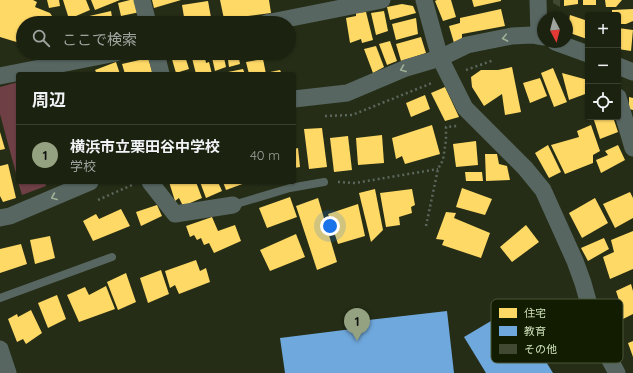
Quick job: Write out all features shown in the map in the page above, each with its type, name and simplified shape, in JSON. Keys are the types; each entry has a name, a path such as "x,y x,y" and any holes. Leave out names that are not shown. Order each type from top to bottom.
{"street":[{"path":"142,0 146,16"},
{"path":"296,17 382,0"},
{"path":"424,0 440,58 465,108 486,131 514,156 543,190 575,260 587,299"},
{"path":"538,0 539,12"},
{"path":"296,99 347,93 406,68 440,58 467,45 512,36 537,37"},
{"path":"572,48 585,53"},
{"path":"20,72 81,60"},
{"path":"158,60 161,72"},
{"path":"621,67 633,72"},
{"path":"0,76 16,73"},
{"path":"621,107 633,148"},
{"path":"0,218 10,216 85,184"},
{"path":"152,184 175,214 233,205"},
{"path":"0,349 8,373"},
{"path":"612,363 617,373"}],"lane":[{"path":"233,205 290,188 324,182"},
{"path":"0,298 112,257"}],"path":[{"path":"426,226 438,169 443,160 446,127"},
{"path":"324,182 355,183 438,169"}],"shaded area":[{"path":"16,83 16,174 0,114 0,87"},
{"path":"19,184 46,184 46,186 22,195"}],"building: 住宅":[{"path":"0,0 33,0 37,2 35,7 50,13 52,16 16,16 16,42 0,37"},
{"path":"47,0 59,0 60,6 49,8"},
{"path":"63,0 86,0 90,10 76,16 68,16"},
{"path":"91,0 120,0 95,10"},
{"path":"137,0 140,12 121,16 118,3"},
{"path":"152,0 181,0 154,8"},
{"path":"220,0 269,0 271,13 248,16 223,16"},
{"path":"451,0 456,17 443,21 435,1"},
{"path":"472,0 501,0 501,1 474,7"},
{"path":"564,0 578,0 578,4 564,6"},
{"path":"583,0 596,0 596,5 583,5"},
{"path":"605,0 622,0 616,7 606,7"},
{"path":"208,1 211,16 184,16 182,5"},
{"path":"402,4 413,6 416,13 390,20 387,7"},
{"path":"501,9 505,26 462,34 462,39 454,43 449,26 460,23 460,18"},
{"path":"633,9 633,21 626,24 621,24 621,12 612,12 612,10"},
{"path":"111,11 112,16 89,16"},
{"path":"384,11 388,31 376,35 371,13"},
{"path":"366,12 373,40 362,43 361,39 350,43 346,18 356,16 356,13"},
{"path":"573,16 585,20 585,38 573,34"},
{"path":"416,18 418,34 396,40 392,24"},
{"path":"621,28 633,30 631,51 621,49"},
{"path":"421,37 426,53 401,61 396,44"},
{"path":"390,41 397,61 387,65 379,44"},
{"path":"376,46 384,67 373,73 364,49"},
{"path":"139,60 149,60 152,72 124,72 122,64"},
{"path":"172,60 186,60 189,69 176,72"},
{"path":"192,60 205,60 206,63 209,62 212,72 196,72"},
{"path":"213,60 224,60 226,67 215,71"},
{"path":"228,60 239,60 240,64 229,67"},
{"path":"263,60 266,72 248,72 246,62"},
{"path":"116,62 119,72 96,72 95,70"},
{"path":"512,67 521,112 505,115 502,94 484,106 472,87 471,77 481,70 498,70"},
{"path":"553,68 567,102 554,107 541,73"},
{"path":"243,69 244,72 228,72"},
{"path":"280,70 281,72 270,72"},
{"path":"562,73 585,79 585,94 569,100"},
{"path":"540,78 547,96 530,103 523,83"},
{"path":"445,87 459,117 445,121 431,93"},
{"path":"425,95 430,109 411,117 406,103"},
{"path":"629,97 633,98 633,110 629,109"},
{"path":"594,120 614,120 618,132 600,139"},
{"path":"432,125 440,154 405,164 402,156 396,159 392,138"},
{"path":"591,125 600,151 593,155 593,163 565,174 551,145 579,137 577,131"},
{"path":"322,128 327,167 309,169 304,129"},
{"path":"0,132 5,149 0,150"},
{"path":"382,135 384,163 358,165 356,138"},
{"path":"348,136 352,170 334,172 330,138"},
{"path":"476,141 478,165 456,167 453,144"},
{"path":"548,145 561,172 549,178 535,153"},
{"path":"618,145 625,160 601,173 596,160 608,155 605,151"},
{"path":"296,148 298,148 300,167 296,168"},
{"path":"485,154 497,154 499,164 507,166 510,180 486,181"},
{"path":"8,164 16,198 3,202 0,196 0,166"},
{"path":"465,172 482,172 483,181 466,181"},
{"path":"170,184 197,184 202,198 183,206 179,198 175,201"},
{"path":"201,184 219,184 222,191 206,198"},
{"path":"224,184 242,184 226,190"},
{"path":"462,188 492,199 485,215 456,207"},
{"path":"375,189 383,230 371,242 359,193"},
{"path":"412,189 415,205 411,207 412,213 399,217 400,225 386,227 380,193"},
{"path":"630,192 633,198 633,218 615,228 603,204"},
{"path":"290,197 297,217 267,228 259,208"},
{"path":"318,198 337,262 317,270 296,206"},
{"path":"595,198 608,223 582,238 569,213"},
{"path":"358,204 365,236 338,244 328,214"},
{"path":"157,205 162,216 141,226 136,212"},
{"path":"121,209 130,226 93,241 83,221 96,214 99,219"},
{"path":"446,212 456,213 454,218 490,233 481,258 442,245 444,240 436,239"},
{"path":"212,217 218,231 235,225 241,241 214,253 209,243 204,245 201,238 197,240 194,235 190,237 186,226"},
{"path":"526,225 539,242 512,262 500,247"},
{"path":"633,231 633,269 610,279 603,257 614,252 611,240"},
{"path":"296,234 305,257 270,271 260,250"},
{"path":"50,236 55,258 35,264 30,240"},
{"path":"604,238 609,249 588,261 581,248"},
{"path":"21,244 27,264 0,273 0,249"},
{"path":"196,260 200,271 206,268 210,282 179,294 175,285 170,288 165,271"},
{"path":"161,270 169,294 148,303 140,278"},
{"path":"126,273 136,302 118,310 107,282"},
{"path":"631,284 633,291 633,314 623,319 623,299 619,299 616,291"},
{"path":"106,286 115,309 79,322 67,295 85,287 89,295"},
{"path":"57,295 66,319 48,328 38,303"},
{"path":"31,310 42,333 26,344 23,339 17,342 8,319 17,314 18,317"},
{"path":"633,341 633,357 628,343"}],"building: 教育":[{"path":"447,311 454,373 285,373 280,338 352,329 351,322"},
{"path":"491,321 491,363 547,363 553,373 486,373 464,337"}],"building: その他":[{"path":"553,0 560,0 560,7 553,3"}],"place":[{"name":"横浜市立栗田谷中学校","path":"357,341"}]}
